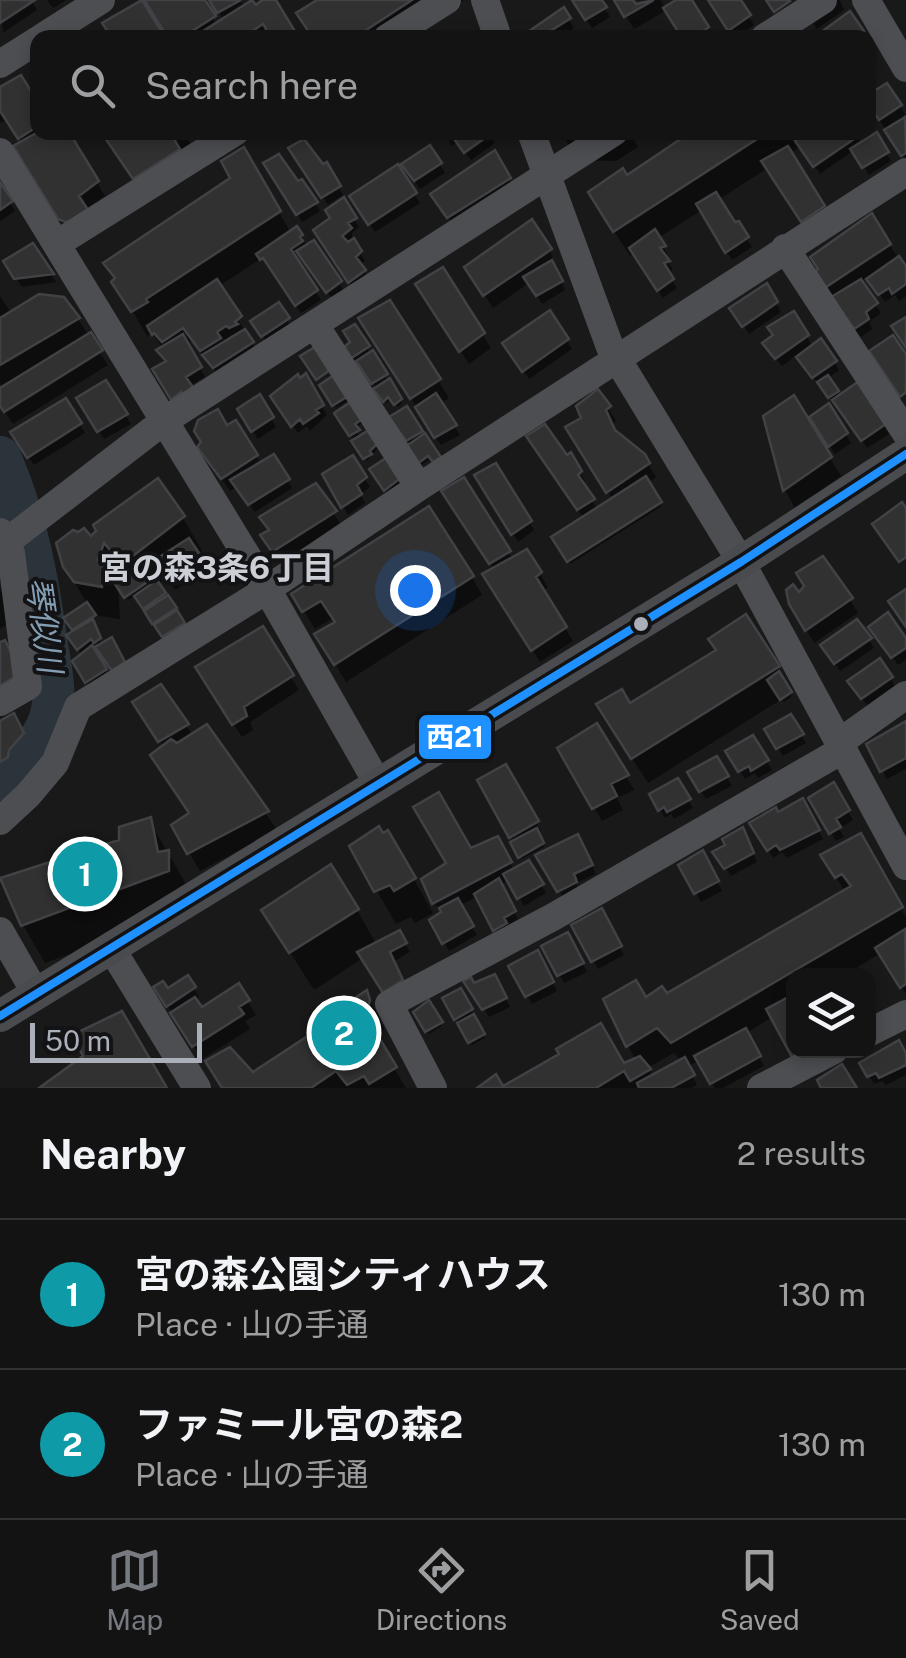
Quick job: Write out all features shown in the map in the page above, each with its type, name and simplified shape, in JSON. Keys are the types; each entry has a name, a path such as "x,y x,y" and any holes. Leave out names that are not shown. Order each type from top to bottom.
{"main road":[{"path":"0,1016 741,562 906,454"}],"street":[{"path":"53,30 101,0"},
{"path":"400,30 447,0"},
{"path":"485,0 495,30"},
{"path":"776,30 823,0"},
{"path":"866,0 906,65"},
{"path":"0,64 30,45"},
{"path":"58,244 222,140"},
{"path":"535,140 617,359 741,562 906,866"},
{"path":"0,702 28,686 11,553 5,540 164,421 601,140"},
{"path":"0,152 267,590 378,784"},
{"path":"0,821 55,763 78,707 267,590 906,172"},
{"path":"785,248 906,433"},
{"path":"314,324 419,487"},
{"path":"433,1088 389,1004 569,908 842,745 906,695"},
{"path":"0,930 36,994"},
{"path":"111,948 198,1088"},
{"path":"876,1029 906,1014"},
{"path":"761,1088 819,1058"}],"building":[{"path":"0,0 35,0 0,23"},
{"path":"142,0 160,30 107,30 102,23"},
{"path":"144,0 205,0 216,16 194,30 163,30"},
{"path":"209,0 241,0 217,13"},
{"path":"252,0 256,5 262,0 276,0 294,30 266,30 263,24 254,30 205,30"},
{"path":"317,0 412,0 366,30 308,30 296,13"},
{"path":"572,0 602,0 607,7 585,20"},
{"path":"614,0 633,0 636,4 654,0 624,17"},
{"path":"676,0 692,0 709,27 677,30 663,8"},
{"path":"708,0 741,0 751,15 727,30"},
{"path":"766,0 789,0 790,1 774,12"},
{"path":"564,7 571,18 552,30 531,30"},
{"path":"850,11 863,30 824,30"},
{"path":"21,75 30,89 30,131 18,139 0,111 0,87"},
{"path":"887,83 902,105 879,120 876,115 876,90"},
{"path":"905,117 906,153 901,156 884,130"},
{"path":"876,133 889,152 862,168 850,149 864,140 876,140"},
{"path":"30,136 30,140 74,140 99,181 79,196 88,210 69,223 58,219 13,146"},
{"path":"106,140 175,140 180,149 133,179"},
{"path":"305,140 323,164 327,162 341,186 321,198 288,148"},
{"path":"455,140 482,140 464,153"},
{"path":"679,140 756,140 613,232 588,192 623,168 627,175"},
{"path":"796,140 853,140 813,167"},
{"path":"430,145 442,163 414,181 401,164"},
{"path":"788,146 825,206 801,222 761,161"},
{"path":"244,147 281,211 131,312 103,263 230,178 221,161"},
{"path":"495,150 511,178 447,218 430,194"},
{"path":"279,154 318,202 296,215 263,163"},
{"path":"398,164 417,193 368,225 349,196"},
{"path":"0,182 13,201 0,210"},
{"path":"716,192 749,237 725,253 696,204"},
{"path":"344,197 357,218 348,223 352,228 342,236 348,242 354,238 362,251 356,257 366,270 348,283 313,230 330,218 325,210"},
{"path":"872,213 891,244 826,287 813,273 818,269 810,257"},
{"path":"532,219 552,249 483,296 464,267"},
{"path":"297,226 303,241 291,249 318,290 295,306 263,258 260,260 256,254"},
{"path":"655,229 666,246 660,248 670,261 664,263 674,279 657,291 629,248"},
{"path":"314,240 342,281 326,293 296,251"},
{"path":"33,243 54,274 14,279 3,261"},
{"path":"899,256 906,266 906,284 892,294 889,288 878,295 866,279"},
{"path":"552,260 563,281 536,296 523,277"},
{"path":"443,267 485,333 459,352 415,284"},
{"path":"217,279 242,316 235,322 238,324 217,332 221,338 200,351 183,328 162,342 152,335 147,326"},
{"path":"861,279 878,303 866,312 869,319 854,329 831,297"},
{"path":"767,283 778,302 742,327 729,308"},
{"path":"39,294 64,297 80,318 0,365 0,318"},
{"path":"390,300 441,379 410,399 358,318"},
{"path":"279,302 290,318 261,337 250,321"},
{"path":"550,310 569,339 522,372 502,343"},
{"path":"794,311 809,335 775,359 762,343 773,335 767,327"},
{"path":"906,317 906,348 891,326"},
{"path":"355,324 370,346 350,359 343,348 350,342 343,331"},
{"path":"245,329 254,342 213,368 202,355"},
{"path":"91,332 103,350 4,412 0,388"},
{"path":"183,334 202,367 186,377 194,389 171,400 152,369 166,361 156,350"},
{"path":"893,335 906,354 906,392 900,397 869,351"},
{"path":"821,338 837,361 812,378 796,357"},
{"path":"315,347 330,370 316,380 300,356"},
{"path":"373,350 388,374 371,384 356,361"},
{"path":"306,373 324,405 303,424 300,419 291,427 270,396 298,374 300,378"},
{"path":"334,375 348,396 332,406 319,385"},
{"path":"828,375 839,391 828,398 817,382"},
{"path":"390,378 402,399 394,405 388,397 383,402 373,389"},
{"path":"106,380 128,414 97,432 76,398"},
{"path":"859,381 886,424 861,441 832,400"},
{"path":"598,389 611,406 606,410 615,430 645,454 650,463 606,493 565,427 581,418 576,406"},
{"path":"436,393 457,425 434,438 415,407"},
{"path":"260,394 274,417 251,432 237,409"},
{"path":"794,395 832,457 783,491 763,416"},
{"path":"66,398 82,423 27,458 10,432"},
{"path":"352,401 364,418 355,424 360,430 349,436 334,413"},
{"path":"829,403 848,433 828,447 809,417"},
{"path":"407,406 423,431 406,441 389,417"},
{"path":"218,409 227,425 236,420 258,455 221,479 197,447 201,442 194,431 198,420"},
{"path":"545,424 567,455 571,452 582,471 578,475 595,499 577,510 526,436"},
{"path":"369,430 377,444 370,451 372,454 363,459 351,441"},
{"path":"425,433 441,457 433,462 428,456 417,464 405,447"},
{"path":"274,454 290,479 248,505 230,480"},
{"path":"353,455 367,477 357,485 362,494 341,508 322,474"},
{"path":"389,456 403,476 384,491 369,469"},
{"path":"496,463 532,521 511,535 474,475"},
{"path":"646,476 662,502 567,562 551,537"},
{"path":"464,477 511,551 489,564 441,491"},
{"path":"158,478 185,516 116,569 106,555 110,550 104,543 98,560 103,565 102,587 74,582 63,567 56,543 73,530 84,528 91,536 96,531 93,525"},
{"path":"316,483 337,511 272,552 260,535 269,530 259,517"},
{"path":"902,502 906,508 906,557 899,562 872,524"},
{"path":"429,506 474,576 334,665 314,634 335,622 321,601 302,612 291,594"},
{"path":"189,538 203,559 168,583 153,561"},
{"path":"527,549 542,572 536,577 567,627 531,651 482,574"},
{"path":"823,556 853,598 805,631 789,604 786,590 793,584 799,592 804,586 796,573"},
{"path":"139,568 149,581 124,598 115,584"},
{"path":"157,580 166,593 143,609 134,596"},
{"path":"906,589 906,627 888,601"},
{"path":"168,595 177,608 152,624 144,611"},
{"path":"87,602 96,615 72,630 63,618"},
{"path":"177,610 185,623 162,637 154,625"},
{"path":"888,612 906,638 906,648 891,658 868,627"},
{"path":"746,614 780,666 631,759 596,704 622,689 630,703 716,650 708,639"},
{"path":"93,619 101,638 94,643 91,639 77,650 66,635"},
{"path":"857,619 872,638 834,664 820,645"},
{"path":"263,626 294,675 244,707 247,716 232,725 195,667"},
{"path":"112,637 125,662 112,671 95,647"},
{"path":"5,640 21,673 0,686 0,642"},
{"path":"92,645 107,669 85,683 72,661"},
{"path":"880,658 893,677 861,699 847,681"},
{"path":"779,671 792,692 780,700 767,680"},
{"path":"161,684 189,724 158,742 132,702"},
{"path":"14,713 24,733 0,762 0,721"},
{"path":"791,714 804,734 776,749 764,729"},
{"path":"906,721 906,758 880,772 866,744"},
{"path":"597,723 629,775 611,784 617,796 592,809 557,748"},
{"path":"207,724 269,811 187,854 171,825 189,813 150,755 171,739 177,743"},
{"path":"753,735 769,760 751,771 749,766 738,772 725,751"},
{"path":"717,756 729,776 699,792 687,772"},
{"path":"506,764 539,821 509,838 477,780"},
{"path":"678,778 691,799 667,812 664,807 658,811 649,794"},
{"path":"834,782 850,810 836,819 841,827 829,834 808,798"},
{"path":"439,792 471,848 498,836 512,862 432,904 421,879 446,863 413,807"},
{"path":"803,798 820,830 780,850 776,845 767,851 749,823 776,807 778,812"},
{"path":"151,817 158,852 169,850 169,871 21,926 0,878 119,840 119,827"},
{"path":"379,826 383,833 388,830 416,878 394,891 390,885 374,892 349,846"},
{"path":"743,827 754,853 724,869 712,852 725,845 722,839"},
{"path":"537,828 544,843 518,858 510,842"},
{"path":"861,833 903,907 799,968 786,968 786,976 671,1043 657,1028 626,1047 603,999 636,980 646,997 662,986 667,993 851,886 842,874 835,878 820,855"},
{"path":"578,834 593,865 574,874 577,882 557,892 535,855"},
{"path":"703,850 719,881 694,894 678,865"},
{"path":"529,860 544,884 517,899 503,874"},
{"path":"331,864 359,909 289,953 261,910"},
{"path":"499,878 516,911 504,918 507,923 493,931 474,894"},
{"path":"458,898 474,926 442,944 429,920 441,912 439,908"},
{"path":"602,908 622,946 591,962 571,925"},
{"path":"905,929 906,984 900,988 875,948"},
{"path":"400,930 407,943 390,952 403,980 383,993 357,952"},
{"path":"568,932 584,963 557,976 541,946"},
{"path":"538,950 554,982 525,997 508,966"},
{"path":"495,974 507,998 482,1010 463,981 471,977 474,983"},
{"path":"188,975 196,987 166,1007 153,987 163,981 168,988"},
{"path":"239,983 250,1000 239,1007 244,1014 192,1047 170,1013 195,997 202,1007"},
{"path":"461,988 473,1009 454,1020 442,998"},
{"path":"367,990 370,1000 366,1016 397,1067 369,1084 364,1076 347,1085 336,1071 311,1088 222,1088 205,1061 230,1047 253,1072 332,1020 330,1014"},
{"path":"786,998 786,1046 766,1009"},
{"path":"429,1000 443,1022 425,1032 413,1012"},
{"path":"122,1011 167,1088 39,1088 83,1056 72,1035"},
{"path":"474,1014 485,1034 468,1043 457,1023"},
{"path":"601,1023 624,1063 640,1056 651,1069 630,1081 624,1071 596,1088 477,1088 496,1074 503,1086 559,1054 556,1049"},
{"path":"746,1028 761,1056 710,1084 694,1056"},
{"path":"899,1040 906,1053 906,1065 879,1078 876,1073 867,1077 859,1063 876,1058 876,1053"},
{"path":"685,1057 695,1075 671,1088 639,1088 637,1083"},
{"path":"842,1064 857,1088 821,1088 817,1080"}],"waterway":[{"name":"琴似川","path":"0,457 30,550 53,693 52,712 40,738 0,780"}],"transit line":[{"name":"西21","path":"0,1016 741,562 906,454"}],"place":[{"name":"宮の森公園シティハウス","path":"85,874"},
{"name":"ファミール宮の森2","path":"344,1033"}],"district":[{"name":"宮の森3条6丁目","path":"217,568"}]}
